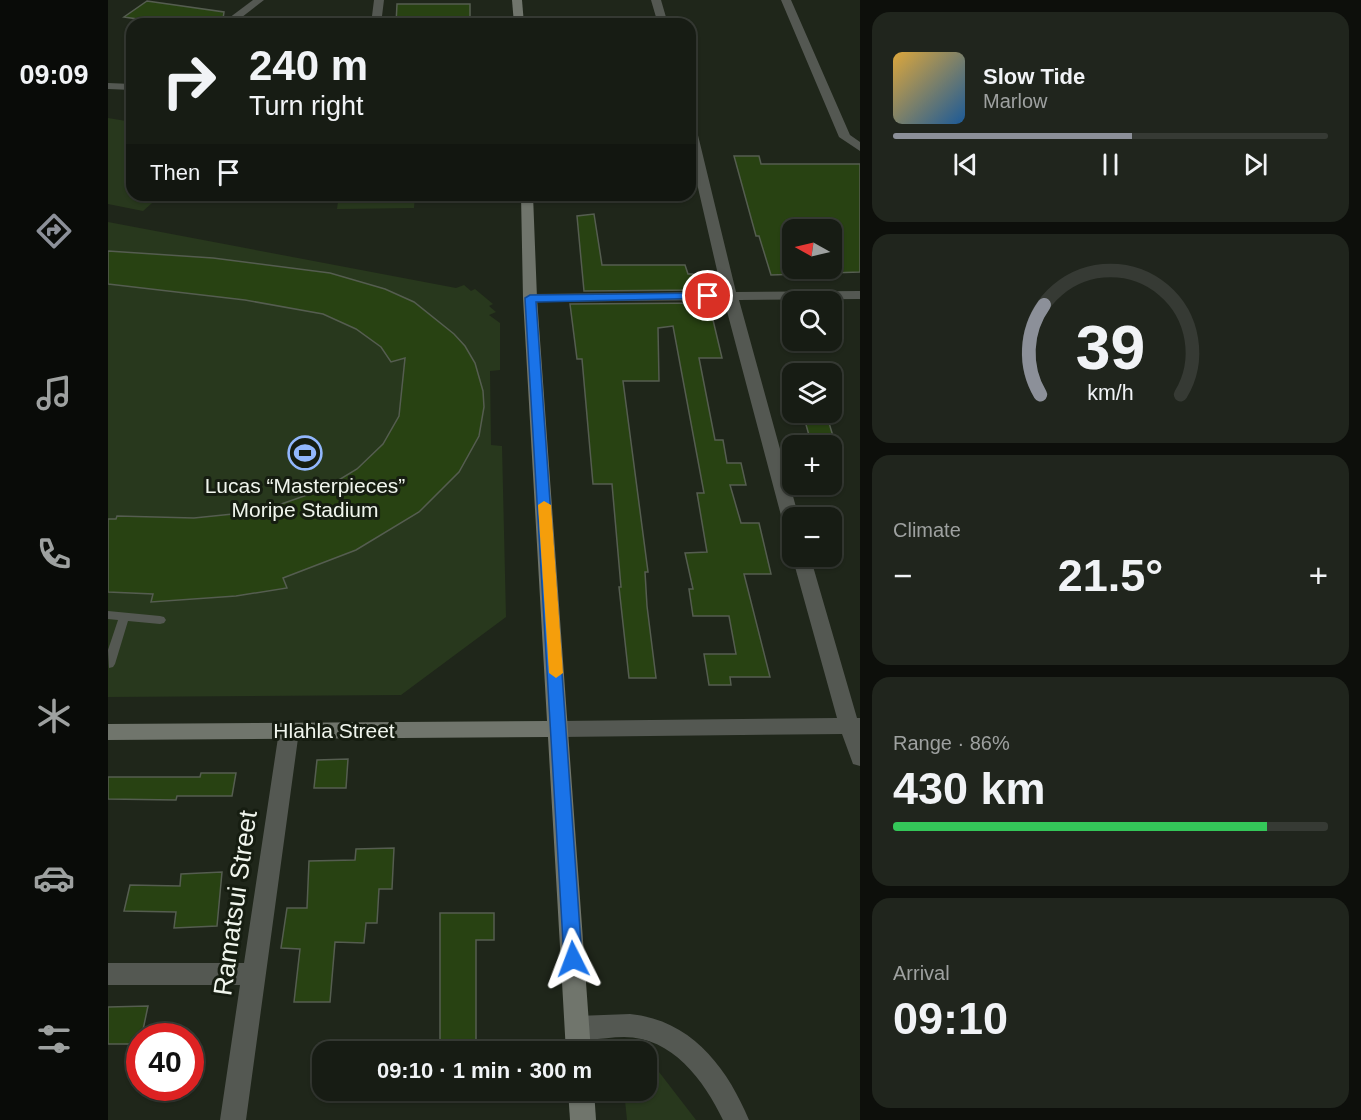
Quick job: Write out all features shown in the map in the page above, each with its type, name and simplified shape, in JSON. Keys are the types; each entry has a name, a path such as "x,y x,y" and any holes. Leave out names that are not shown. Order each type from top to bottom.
{"street":[{"path":"234,18 259,0"},
{"path":"377,18 379,0"},
{"path":"517,0 518,18"},
{"path":"656,0 661,18"},
{"path":"786,0 845,137 860,147"},
{"path":"108,86 126,87"},
{"path":"696,152 730,295 788,507"},
{"path":"527,201 530,298 560,729 578,1040 637,1026 670,1039 695,1054 716,1079 736,1120"},
{"path":"530,298 860,295"},
{"path":"804,567 854,726 860,758"},
{"path":"560,729 854,726"},
{"name":"Hlahla Street","path":"108,732 560,729"},
{"name":"Ramatsui Street","path":"233,1120 289,731"},
{"path":"108,974 253,974"},
{"path":"582,1101 583,1120"}],"lane":[{"path":"108,615 160,620"},
{"path":"109,664 124,617"}],"green space":[{"path":"108,118 126,121 126,201 154,201 143,211 108,204"},
{"path":"338,201 415,201 414,208 337,209"},
{"name":"Lucas “Masterpieces” Moripe Stadium","path":"108,222 456,288 464,285 471,291 475,289 493,304 489,306 496,312 489,315 500,323 500,370 490,371 491,445 502,446 506,617 401,695 108,697"},
{"path":"657,1069 696,1120 627,1120 625,1101 657,1101"}],"building":[{"path":"147,1 224,12 223,18 124,17"},
{"path":"397,4 470,4 470,18 396,18"},
{"path":"734,156 759,156 761,164 860,164 860,272 842,273 842,219 782,219 782,275 771,275 759,236 756,236"},
{"path":"594,214 602,265 685,265 688,274 693,274 697,290 584,291 577,216"},
{"path":"108,251 213,258 330,273 385,289 414,302 454,334 465,346 475,363 483,391 484,407 479,436 459,472 419,512 356,550 283,578 287,588 236,596 151,602 153,594 108,592 108,519 116,519 117,516 194,518 270,508 324,489 357,469 383,444 399,416 405,358 391,362 381,347 356,329 323,314 245,300 108,284"},
{"path":"709,303 722,358 699,358 715,440 723,440 727,463 741,463 746,485 730,485 741,523 759,523 771,574 744,574 770,677 730,677 731,685 709,685 704,654 736,654 729,616 693,616 689,589 693,589 685,553 707,552 697,493 704,493 673,326 658,328 659,381 623,381 648,572 645,572 647,606 656,678 629,678 619,587 621,587 612,484 593,484 582,359 577,359 570,304"},
{"path":"806,423 829,423 833,435 809,435"},
{"path":"348,759 346,788 314,788 317,760"},
{"path":"201,773 236,773 232,796 177,796 176,800 108,799 108,777 200,777"},
{"path":"394,848 392,889 379,889 377,923 366,923 364,943 335,942 330,1002 294,1002 300,949 281,948 287,908 307,908 309,861 355,860 356,849"},
{"path":"222,872 217,926 174,928 176,912 124,911 130,885 180,886 181,874"},
{"path":"440,913 494,913 494,940 476,940 476,1041 440,1041"},
{"path":"148,1006 144,1023 126,1023 126,1044 108,1044 108,1007"}],"slow traffic":[{"path":"544,505 556,673"}],"place":[{"name":"Lucas “Masterpieces” Moripe Stadium","path":"305,453"}],"route":[{"path":"573,959 560,729 530,298 708,296"}]}
